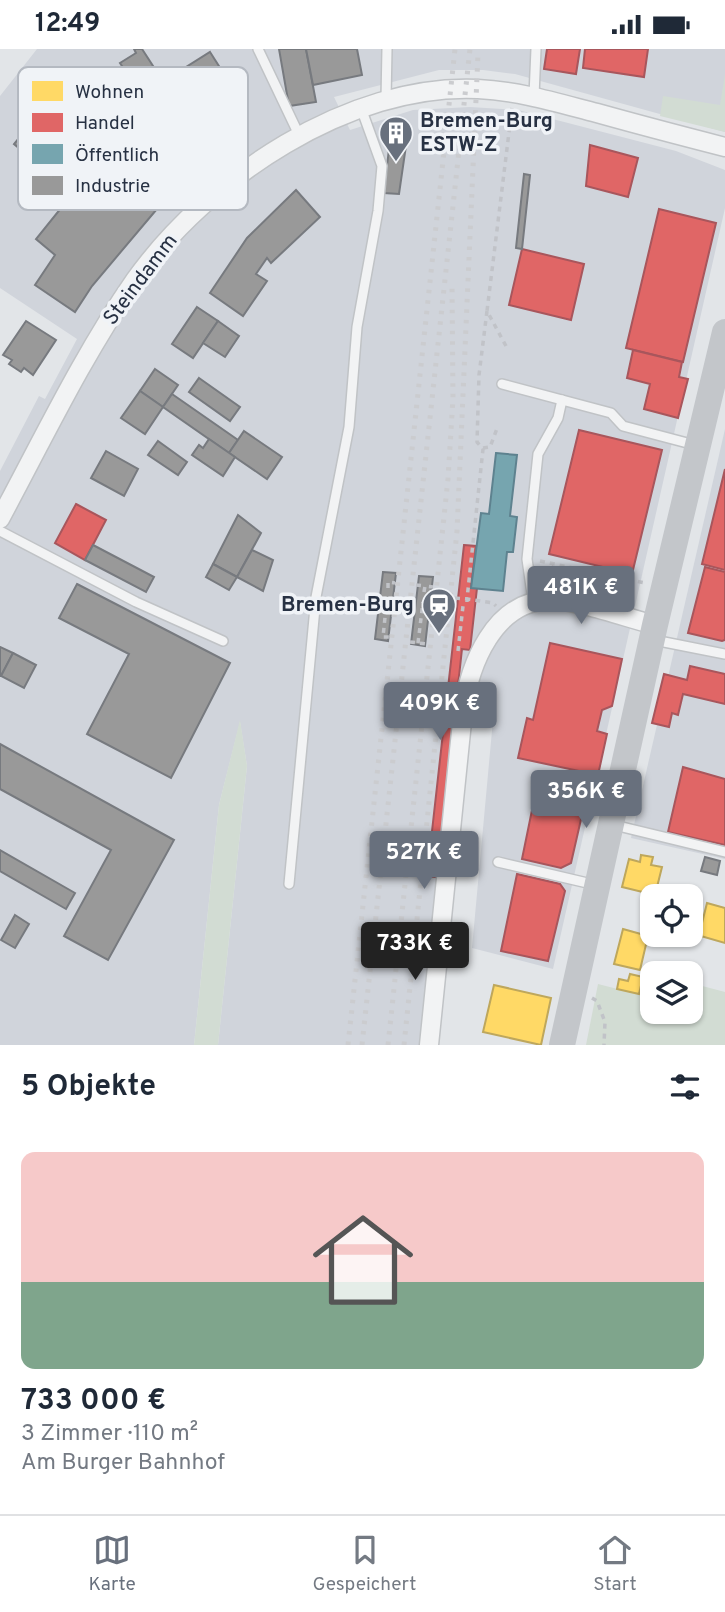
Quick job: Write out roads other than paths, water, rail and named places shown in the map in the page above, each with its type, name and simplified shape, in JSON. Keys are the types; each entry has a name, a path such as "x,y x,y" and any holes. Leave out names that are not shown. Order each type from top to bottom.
{"main road":[{"path":"562,1045 697,445 720,379 725,332"}],"street":[{"name":"Steindamm","path":"248,172 300,137 361,108 386,99 442,90 514,92 534,96 725,147"},
{"name":"Steindamm","path":"0,519 105,326 136,279 169,239 200,210"},
{"path":"429,1045 464,701 475,662 491,633 506,617 533,601 554,600 654,632"}],"lane":[{"path":"258,49 300,137"},
{"path":"386,99 387,49"},
{"path":"534,96 536,49"},
{"path":"289,884 316,597 349,427 357,327 379,200 382,166 361,108"},
{"path":"502,384 611,413 623,426 697,445"},
{"path":"533,601 527,559 538,454 558,418 562,400"},
{"path":"0,531 136,602 223,641"},
{"path":"654,632 725,654"},
{"path":"611,825 725,852"},
{"path":"498,862 598,885"}],"railway":[{"path":"348,1045 455,49"},
{"path":"362,1045 470,49"},
{"path":"404,1045 457,531 478,54"},
{"path":"388,1045 448,479 453,398 452,287"}],"place":[{"name":"Bremen-Burg ESTW-Z","path":"396,163"},
{"name":"Bremen-Burg","path":"439,635"}]}
